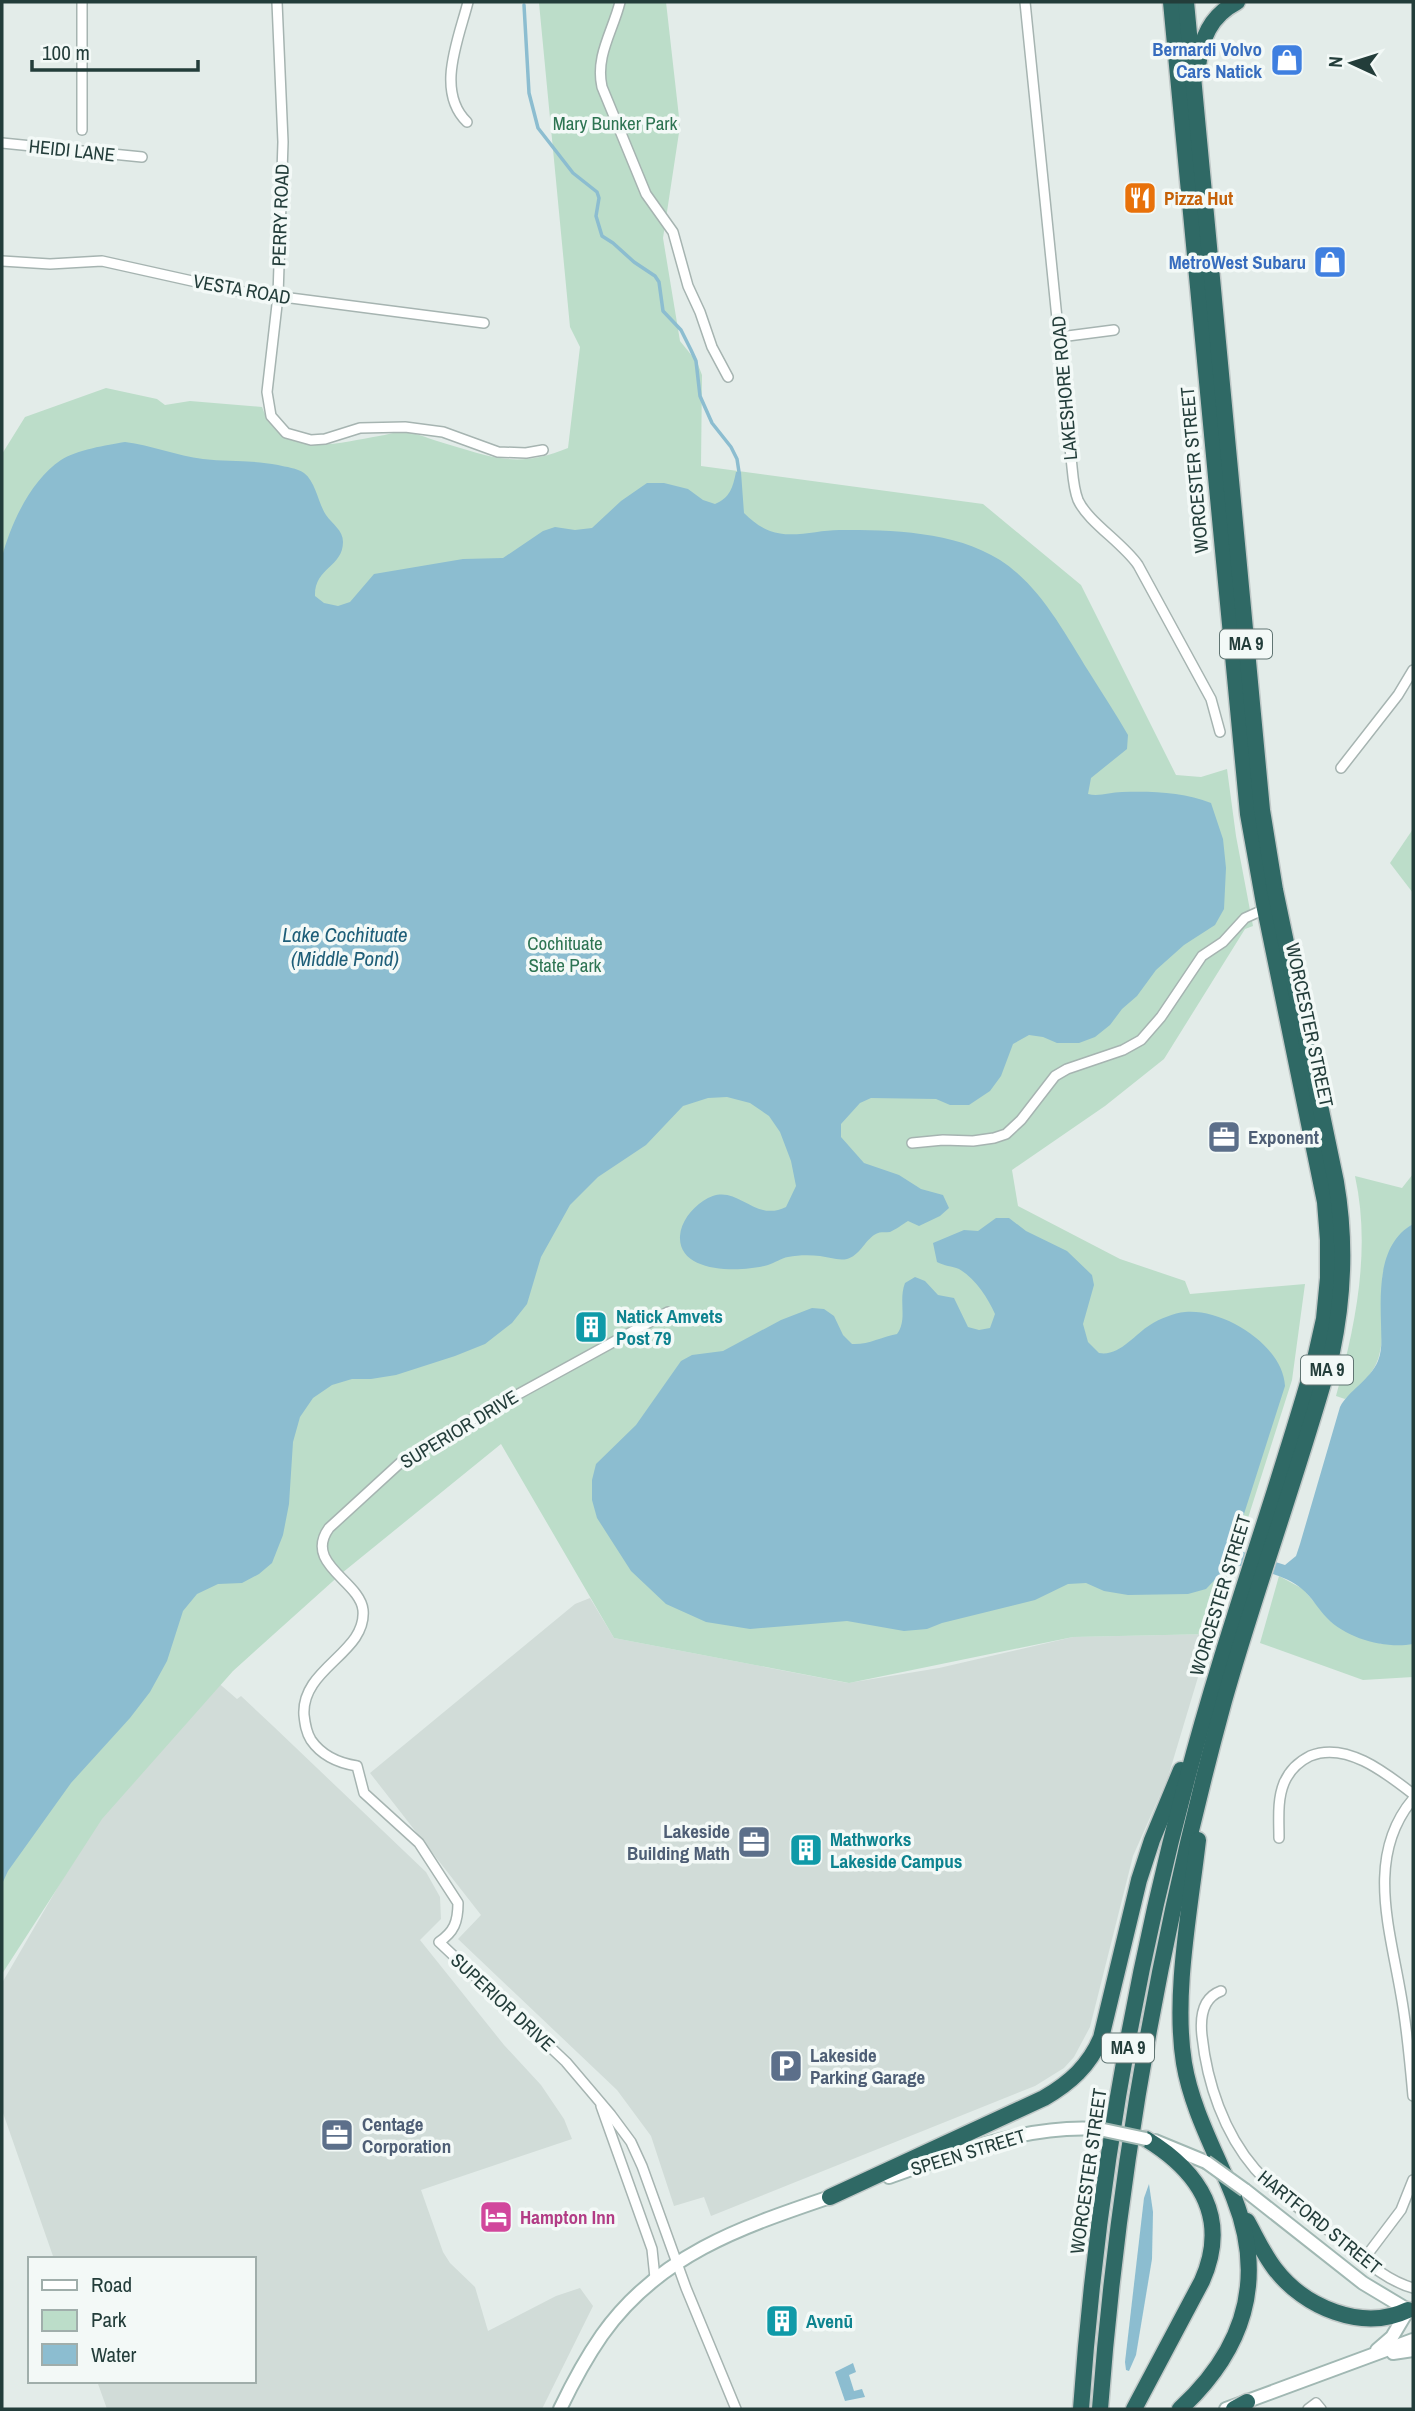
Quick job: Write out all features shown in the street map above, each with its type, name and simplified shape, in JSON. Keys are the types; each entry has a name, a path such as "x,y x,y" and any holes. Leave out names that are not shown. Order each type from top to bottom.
{"highway":[{"name":"WORCESTER STREET","path":"1081,2409 1101,2222 1128,2044 1165,1867 1186,1780 1212,1693 1263,1549 1315,1359 1324,1319 1328,1266 1323,1192 1249,824 1171,2"},
{"name":"WORCESTER STREET","path":"1186,2 1264,830 1336,1182 1342,1228 1343,1275 1334,1342 1321,1390 1263,1549"},
{"path":"1195,101 1198,63 1206,32 1223,10 1237,2"},
{"name":"WORCESTER STREET","path":"1100,2409 1115,2253 1134,2119 1169,1930 1255,1575"},
{"path":"830,2197 1044,2098 1072,2080 1089,2062 1105,2025 1145,1860 1212,1693"},
{"path":"1208,1765 1182,1999 1182,2048 1195,2108 1240,2195 1271,2263 1286,2282 1304,2296 1331,2310 1361,2317 1389,2317 1411,2310"},
{"path":"1134,2409 1205,2274 1213,2238 1209,2208 1195,2181 1175,2159 1146,2139"},
{"path":"1180,2409 1218,2369 1232,2346 1243,2317 1250,2280 1240,2195"}],"main road":[{"name":"SPEEN STREET","path":"560,2409 602,2334 655,2278 676,2263 726,2235 830,2197 1009,2137 1061,2128 1099,2129 1146,2139 1179,2149 1206,2162 1240,2195 1369,2288 1411,2310"},
{"path":"1368,2357 1388,2341 1411,2310"},
{"path":"1226,2409 1413,2340"},
{"path":"1368,2357 1413,2350"}],"street":[{"path":"82,2 82,130"},
{"name":"PERRY ROAD","path":"277,2 282,131 278,296 267,392 269,411 277,425 292,435 311,440 325,439 360,428 405,426 443,432 498,452 526,453 542,450"},
{"path":"467,122 454,102 452,83 457,42 468,2"},
{"path":"620,2 600,58 602,88 646,194 673,232 688,286 727,377"},
{"name":"LAKESHORE ROAD","path":"1026,2 1077,497 1085,510 1138,565 1211,699 1220,732"},
{"name":"HEIDI LANE","path":"2,143 142,157"},
{"name":"VESTA ROAD","path":"2,261 50,264 102,261 237,291 484,323"},
{"path":"1060,337 1114,330"},
{"path":"1342,768 1398,695 1413,670"},
{"path":"912,1143 973,1141 1006,1134 1021,1120 1055,1076 1067,1069 1123,1050 1140,1040 1156,1025 1202,956 1223,942 1241,921 1265,909"},
{"name":"SUPERIOR DRIVE","path":"668,1312 431,1442 400,1463 329,1528 322,1542 327,1561 362,1604 363,1614 354,1639 306,1693 304,1707 307,1733 317,1749 341,1762 357,1766 364,1793 419,1843 458,1903 458,1915 451,1934 439,1942 566,2062 619,2124 635,2150 676,2263 736,2409"},
{"path":"1279,1838 1279,1808 1284,1784 1295,1767 1313,1755 1335,1752 1357,1758 1413,1797 1399,1819 1389,1844 1384,1885 1413,2096"},
{"name":"HARTFORD STREET","path":"1221,1991 1206,2002 1201,2031 1211,2084 1233,2137 1251,2164 1272,2186 1363,2259 1394,2281 1413,2288"},
{"name":"SUPERIOR DRIVE","path":"597,2098 650,2245 655,2278"},
{"path":"1363,2259 1401,2210 1413,2180"},
{"path":"1308,2409 1316,2403 1321,2409"}],"shaded area":[{"name":"Mathworks Lakeside Campus","path":"590,1598 614,1638 848,1683 939,1668 1073,1637 1211,1634 1168,1777 1133,1856 1090,2027 1074,2057 1064,2068 1035,2086 711,2216 704,2197 674,2206 651,2136 617,2090 458,1939 481,1915 370,1773 575,1604"},
{"path":"215,1680 237,1699 241,1696 426,1872 440,1897 441,1919 420,1940 504,2045 541,2085 564,2119 572,2139 421,2190 443,2252 450,2263 475,2287 488,2331 556,2296 580,2288 593,2306 542,2409 107,2409 98,2383 256,2383 256,2257 53,2257 2,2110 2,1983 87,1837 141,1763"}],"green space":[{"name":"Lake Cochituate (Middle Pond)","path":"666,2 680,126 663,238 680,341 697,362 702,375 701,466 983,504 1081,585 1176,775 1201,777 1227,769 1253,926 1245,929 1164,1059 1105,1106 1012,1170 1018,1206 1120,1259 1185,1281 1190,1294 1305,1284 1292,1380 1211,1634 1073,1637 849,1683 614,1638 501,1444 342,1573 233,1671 102,1819 2,1974 2,454 25,417 106,388 157,399 165,405 190,401 262,407 271,424 282,435 296,442 329,444 403,432 502,458 532,458 568,448 580,347 570,327 539,3"},
{"path":"1413,829 1413,893 1390,863"},
{"path":"1413,1174 1413,1224 1394,1244 1383,1275 1382,1343 1379,1356 1365,1380 1345,1399 1336,1396 1350,1342 1361,1259 1360,1203 1355,1176 1402,1188"},
{"path":"1279,1576 1303,1589 1315,1603 1381,1644 1413,1644 1413,1677 1363,1680 1260,1643"}],"water":[{"name":"Lake Cochituate (Middle Pond)","path":"125,442 193,458 269,463 304,473 326,515 343,538 342,550 319,579 315,596 324,603 338,606 350,602 374,574 463,559 503,558 543,531 555,527 575,530 592,528 621,501 647,483 664,483 688,489 703,500 715,504 724,499 730,491 736,472 741,472 744,513 756,524 770,531 787,534 839,530 901,532 943,538 982,550 1014,571 1039,596 1128,735 1127,749 1091,778 1088,794 1156,792 1190,796 1211,803 1223,839 1226,868 1224,909 1215,925 1184,945 1156,970 1137,996 1095,1037 1079,1043 1057,1043 1029,1035 1013,1044 1001,1076 990,1091 969,1105 950,1105 936,1099 871,1098 860,1103 841,1124 841,1137 864,1163 899,1175 921,1189 943,1195 949,1208 940,1216 919,1226 908,1221 890,1232 876,1234 855,1255 847,1259 796,1256 744,1269 714,1268 701,1264 690,1258 682,1249 680,1236 685,1221 699,1204 715,1195 725,1195 735,1197 753,1207 774,1211 786,1207 796,1186 791,1161 780,1132 769,1116 750,1103 727,1097 708,1098 683,1106 646,1145 598,1177 570,1205 541,1257 527,1304 512,1323 485,1344 396,1375 352,1379 332,1385 313,1398 300,1417 293,1442 289,1504 283,1535 272,1563 242,1583 218,1584 197,1594 183,1611 167,1661 150,1692 71,1783 8,1871 2,1884 2,557 24,503 50,469 75,453"},
{"path":"996,1218 1009,1218 1026,1231 1067,1251 1092,1275 1094,1285 1083,1324 1088,1342 1099,1353 1113,1352 1144,1329 1171,1315 1200,1312 1233,1323 1248,1332 1274,1357 1282,1371 1285,1386 1235,1542 1240,1551 1285,1565 1296,1556 1340,1407 1370,1374 1380,1356 1384,1268 1394,1243 1402,1232 1413,1224 1413,1644 1379,1644 1356,1637 1335,1625 1306,1592 1286,1579 1268,1572 1230,1564 1206,1589 1188,1594 1128,1595 1104,1591 1086,1583 1068,1584 1035,1600 927,1629 904,1631 847,1621 750,1629 706,1622 666,1604 631,1571 597,1518 592,1500 592,1480 596,1464 636,1425 681,1361 692,1355 723,1351 781,1320 812,1308 824,1309 834,1316 843,1335 852,1344 897,1334 902,1322 905,1283 915,1277 925,1281 938,1295 954,1298 968,1327 979,1330 990,1328 995,1314 985,1295 965,1273 937,1262 933,1243 964,1230 978,1231"},
{"path":"1149,2184 1153,2212 1152,2259 1136,2355 1129,2371 1126,2370 1125,2362 1144,2198"},
{"path":"853,2363 856,2372 849,2375 854,2391 862,2389 865,2397 845,2401 835,2372"}],"waterway":[{"path":"524,5 529,93 538,128 573,173 597,192 599,198 596,216 602,236 655,276 659,282 663,311 681,330 691,350 696,361 700,396 712,423 731,447 739,472"}],"place":[{"name":"Bernardi Volvo Cars Natick","path":"1287,60"},
{"name":"Pizza Hut","path":"1140,198"},
{"name":"MetroWest Subaru","path":"1330,262"},
{"name":"Exponent","path":"1224,1137"},
{"name":"Natick Amvets Post 79","path":"591,1327"},
{"name":"Lakeside Building Math","path":"754,1842"},
{"name":"Mathworks Lakeside Campus","path":"806,1850"},
{"name":"Lakeside Parking Garage","path":"786,2066"},
{"name":"Centage Corporation","path":"337,2135"},
{"name":"Hampton Inn","path":"496,2217"},
{"name":"Avenū","path":"782,2321"}],"park label":[{"name":"Mary Bunker Park","path":"615,123"},
{"name":"Cochituate State Park","path":"565,954"}]}
